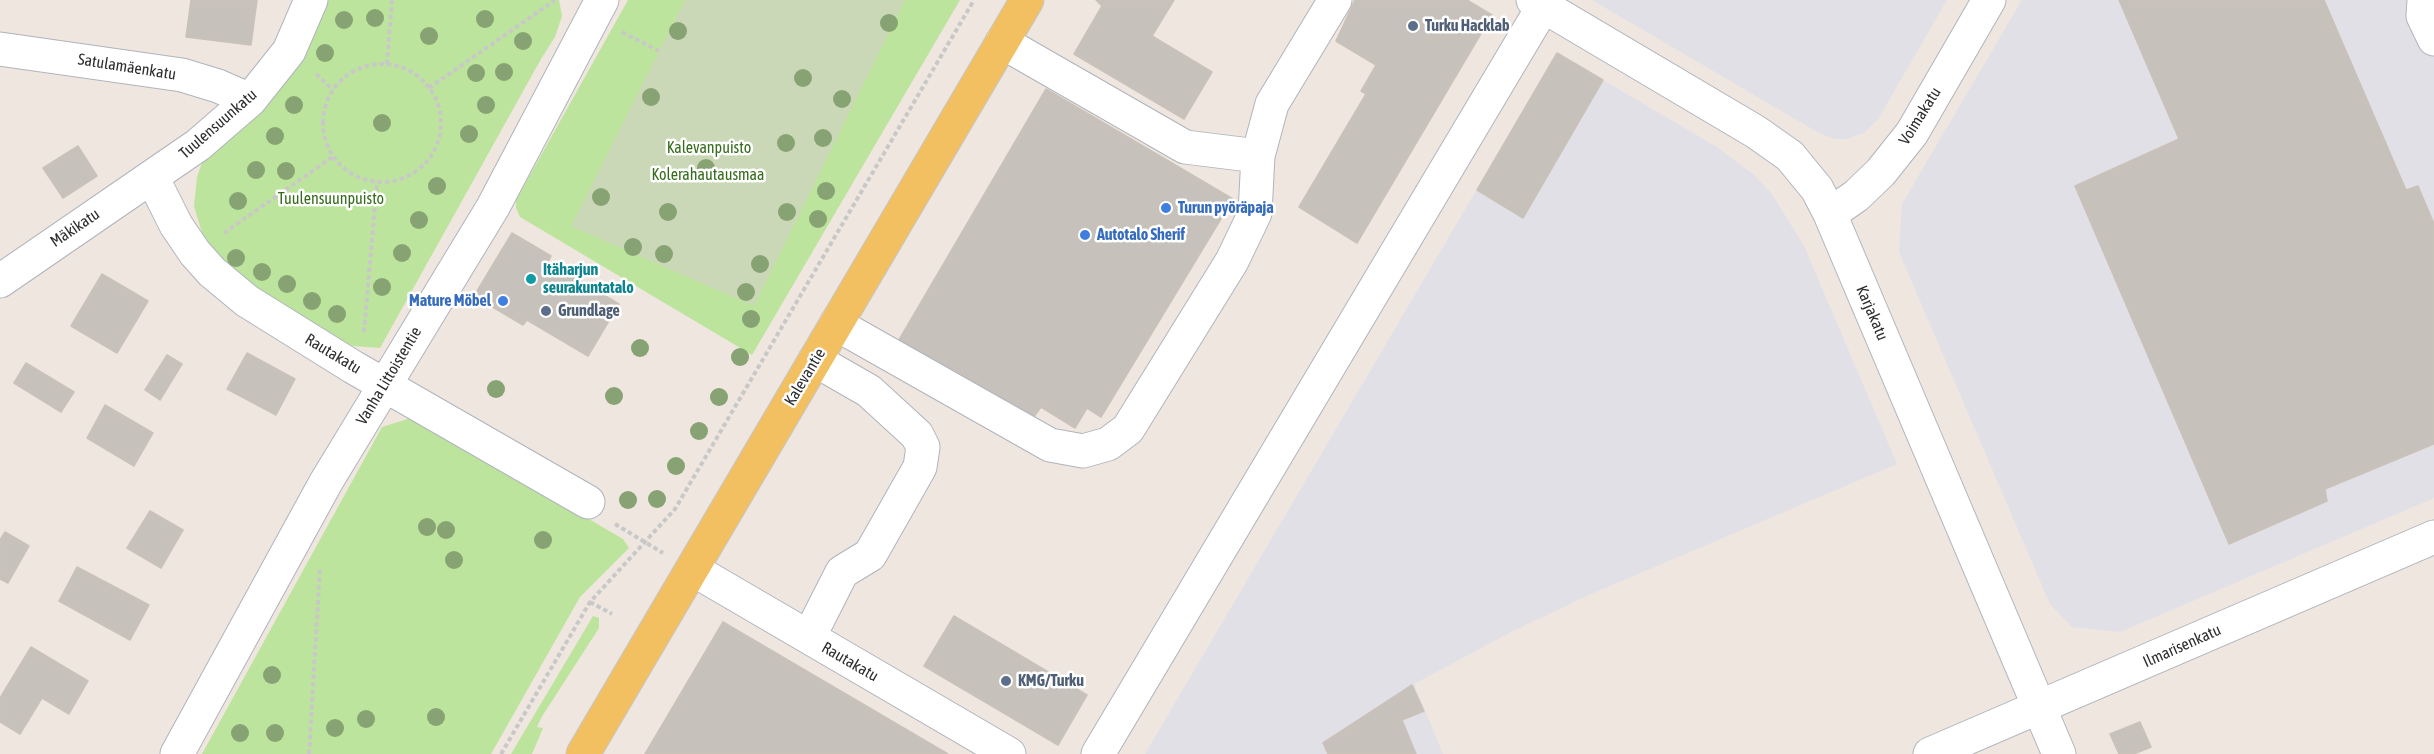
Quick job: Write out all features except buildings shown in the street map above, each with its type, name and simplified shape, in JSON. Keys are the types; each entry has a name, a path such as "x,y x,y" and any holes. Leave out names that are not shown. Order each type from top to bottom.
{"main road":[{"name":"Kalevantie","path":"583,754 1027,0"}],"street":[{"name":"Tuulensuunkatu","path":"152,177 198,145 250,100 289,51 311,0"},
{"name":"Vanha Littoistentie","path":"177,754 320,493 493,207 602,0"},
{"path":"836,324 1050,445 1083,451 1108,444 1128,429 1233,261 1255,213 1258,156 1272,104 1335,0"},
{"name":"Voimakatu","path":"1830,214 1856,196 1881,172 1912,133 1989,0"},
{"path":"2424,0 2423,16 2434,39"},
{"path":"1098,754 1541,2"},
{"name":"Karjakatu","path":"1541,2 1756,132 1790,156 1817,189 1830,214 2059,754"},
{"path":"1002,42 1185,147 1258,156"},
{"name":"Satulamäenkatu","path":"0,49 182,75 218,86 250,100"},
{"name":"Rautakatu","path":"152,177 176,225 195,253 212,272 247,301 353,367 588,502"},
{"name":"Mäkikatu","path":"0,281 152,177"},
{"path":"809,637 842,572 870,555 920,467 923,447 917,435 868,391 815,360"},
{"name":"Ilmarisenkatu","path":"1930,754 2434,537"},
{"name":"Rautakatu","path":"692,569 1009,754"}],"path":[{"path":"387,64 392,0"},
{"path":"429,88 555,0"},
{"path":"500,753 590,602 675,509 974,0"},
{"path":"374,64 387,64 410,70 429,88 440,112 441,130 426,163 412,174 395,180 377,182 358,177 342,166 334,156 324,132 324,113 333,90 342,79 357,69 374,64"},
{"path":"195,253 334,156"},
{"path":"353,367 363,344 377,182"},
{"path":"309,754 321,565"},
{"path":"590,602 612,614"}],"shaded area":[{"path":"1592,0 1947,0 1878,119 1865,132 1848,139 1834,139 1819,133"},
{"path":"2022,0 2434,0 2434,498 2120,632 2072,627 2050,604 1899,252 1902,204"},
{"path":"1557,53 1717,147 1755,176 1772,194 1804,246 1897,464 1591,594 1511,632 1414,684 1443,754 1145,754"}],"green space":[{"name":"Tuulensuunpuisto","path":"324,0 559,0 562,16 555,37 380,348 353,346 335,339 243,281 205,243 194,206 197,177 204,157"},
{"name":"Kolerahautausmaa","path":"628,0 960,0 752,355 520,217 516,208 516,200"},
{"name":"Kolerahautausmaa","path":"685,0 905,0 754,306 571,226"},
{"path":"414,417 623,539 629,548 580,597 491,754 202,754 382,427"},
{"path":"593,616 599,618 599,628 541,718 537,727 543,728 532,754 511,754"}],"place":[{"name":"Turku Hacklab","path":"1413,26"},
{"name":"Turun pyöräpaja","path":"1166,208"},
{"name":"Autotalo Sherif","path":"1085,235"},
{"name":"Itäharjun seurakuntatalo","path":"531,279"},
{"name":"Mature Möbel","path":"503,301"},
{"name":"Grundlage","path":"546,311"},
{"name":"KMG/Turku","path":"1006,681"}],"park label":[{"name":"Kalevanpuisto","path":"709,148"}]}
